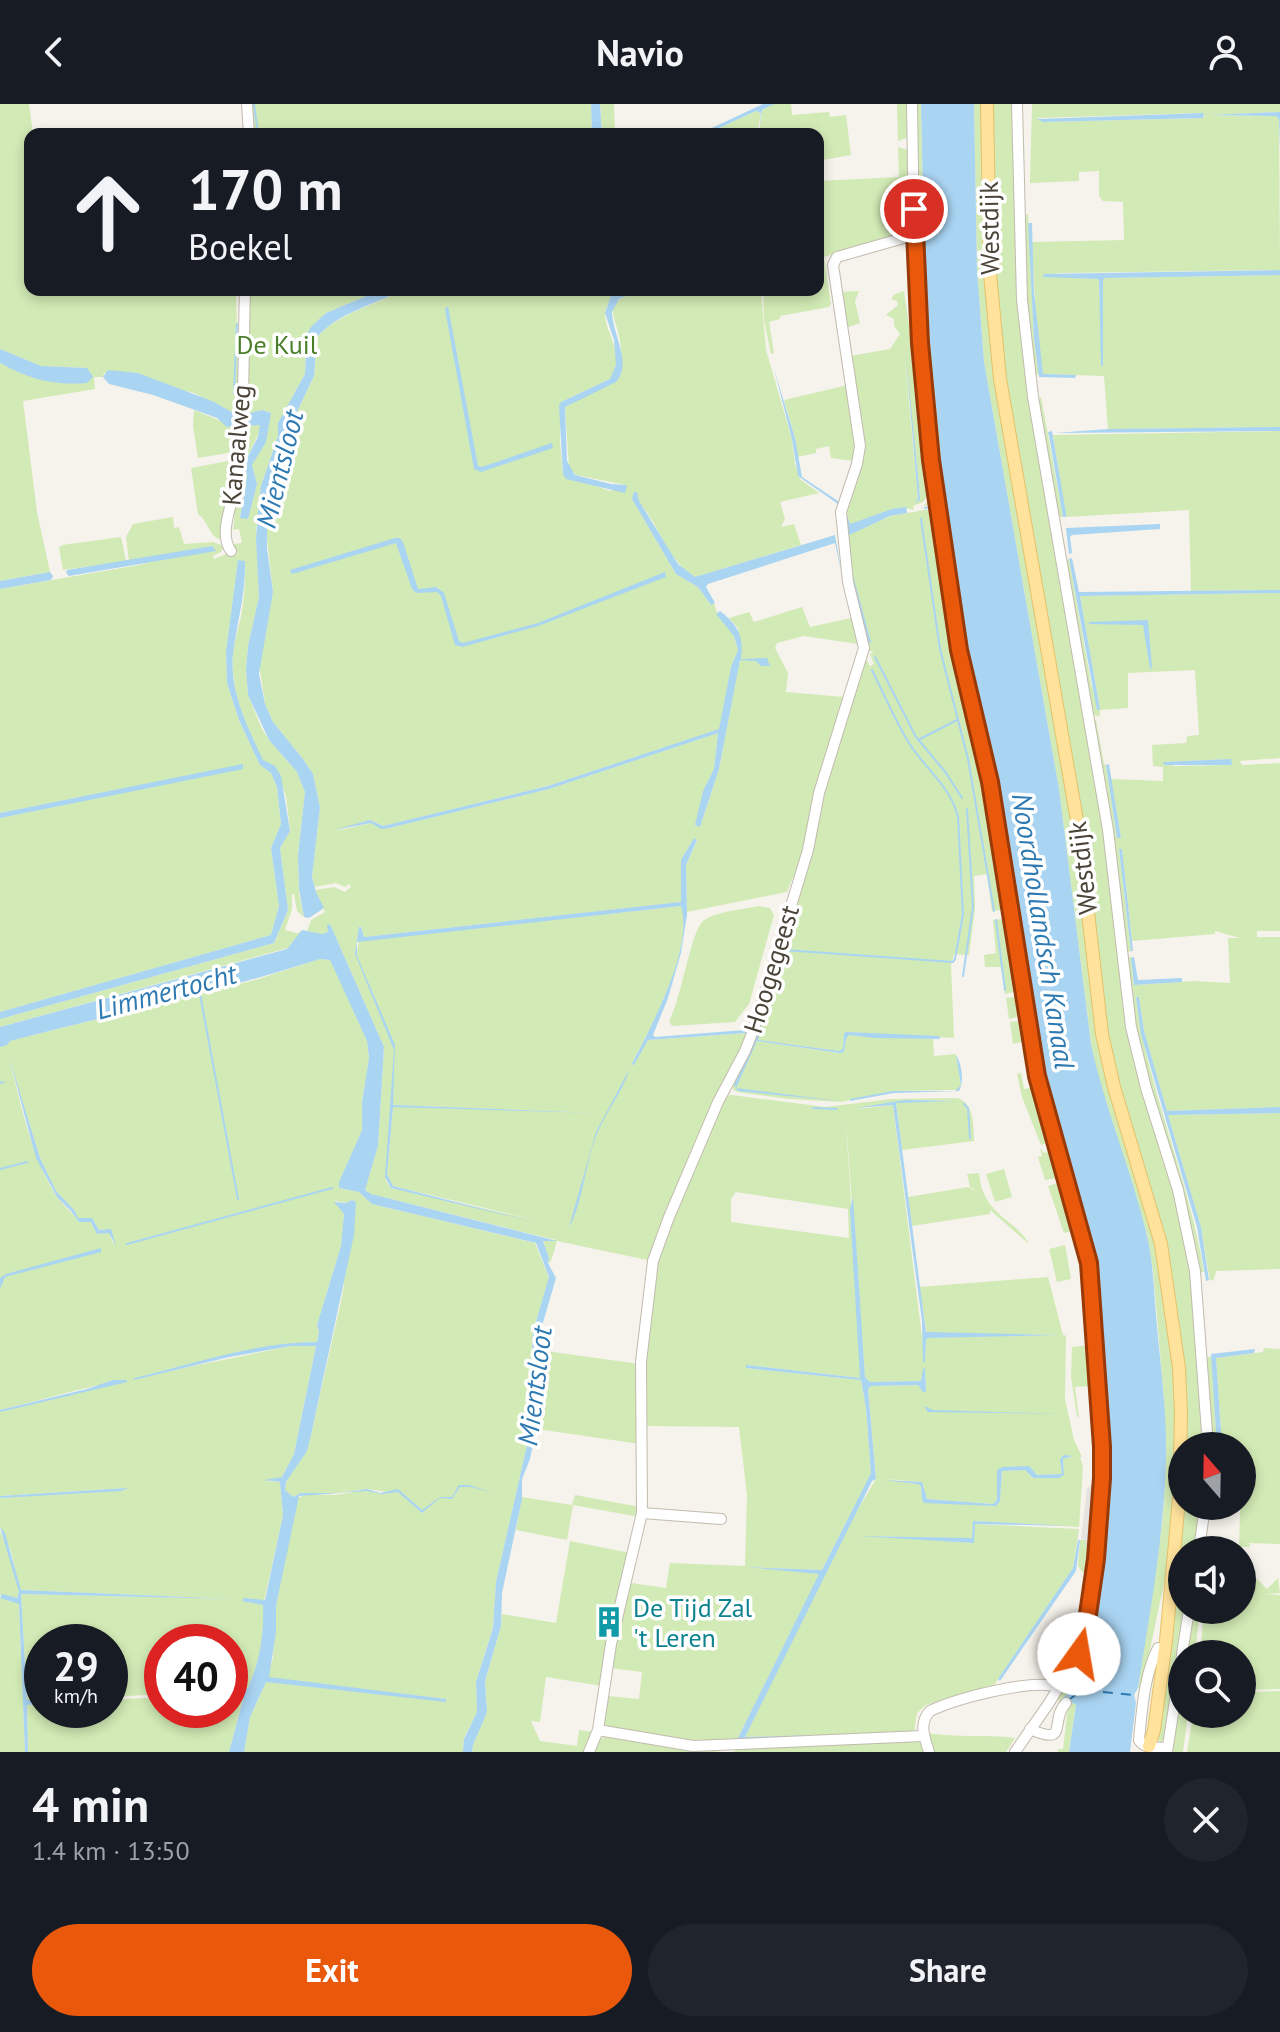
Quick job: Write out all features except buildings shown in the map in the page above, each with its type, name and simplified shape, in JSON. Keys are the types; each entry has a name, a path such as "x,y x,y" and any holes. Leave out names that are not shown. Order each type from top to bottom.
{"main road":[{"name":"Westdijk","path":"987,104 990,274 1000,379 1078,826 1102,1034 1114,1087 1161,1244 1174,1325 1181,1455 1166,1641 1154,1730 1148,1749"},
{"name":"Westdijk","path":"1148,1749 1158,1648 1165,1629"}],"street":[{"path":"247,104 249,128"},
{"path":"912,104 920,343 934,490 959,650 985,756 1037,1076 1089,1263 1102,1447 1097,1548 1086,1628 1079,1654 1015,1752"},
{"name":"Westdijk","path":"1017,104 1022,300 1033,397 1108,830 1131,1027 1146,1088 1178,1190 1195,1271 1207,1432"},
{"name":"Hoogegeest","path":"589,1752 598,1730 611,1644 642,1513 641,1362 655,1255 718,1102 753,1031 808,850 819,793 864,648 848,582 843,543 841,512 860,446 833,265 837,257 914,235"},
{"name":"Kanaalweg","path":"231,551 227,540 237,483 241,431 245,296"},
{"path":"642,1513 721,1519"},
{"name":"Westdijk","path":"1148,1749 1139,1740 1139,1696 1158,1648"},
{"path":"929,1752 923,1736 925,1717 937,1708 1005,1689 1043,1684 1058,1687"},
{"path":"1030,1729 1045,1736 1054,1734 1059,1710 1066,1703"},
{"path":"1148,1749 1167,1750 1170,1728"},
{"path":"598,1730 693,1746 923,1736"}],"green space":[{"path":"0,104 29,104 32,128 24,128 24,296 236,296 239,416 194,393 169,387 138,373 104,373 103,377 94,377 95,389 23,401 37,512 50,572 0,581 0,363 32,377 63,383 87,383 87,368 41,366 0,349"},
{"path":"252,104 591,104 592,128 254,128"},
{"path":"600,104 614,104 615,128 602,128"},
{"path":"774,104 791,104 792,115 829,112 830,117 846,115 851,155 824,160 824,128 760,128 762,110"},
{"path":"897,104 909,104 909,137 898,141"},
{"path":"915,104 921,104 925,289 946,503 943,503 946,505 967,648 997,774 1044,1067 1098,1267 1110,1498 1093,1633 1081,1680 1060,1703 1058,1699 1077,1664 1103,1511 1097,1305 1047,1106 1004,836 963,656 939,504 920,299"},
{"path":"974,104 983,104 987,275 1079,860 1092,987 1158,1244 1172,1325 1178,1421 1177,1432 1168,1432 1170,1536 1168,1536 1168,1564 1142,1688 1138,1688 1163,1516 1166,1455 1153,1270 1147,1235 1097,1074 1091,1044 1059,789 984,362 977,270"},
{"path":"990,104 1014,104 1018,301 1105,831 1119,956 1192,1271 1204,1432 1184,1432 1181,1355 1105,1034 1006,394 996,309"},
{"path":"1032,104 1280,104 1280,112 1209,115 1276,116 1279,119 1280,270 1060,273 1043,276 1099,279 1103,366 1105,278 1280,275 1280,427 1108,429 1104,376 1043,374 1037,339 1032,242 1124,240 1123,202 1103,201 1099,196 1099,171 1079,172 1079,181 1030,183","holes":["1203,113 1204,118 1043,122 1038,118"]},
{"path":"756,111 761,113 758,128 719,128"},
{"path":"898,147 908,150 910,231 900,237 899,233 824,257 824,181 899,177"},
{"path":"1028,214 1034,339 1039,374 1033,375 1027,328 1024,215"},
{"path":"824,257 829,307 780,316 780,319 769,322 774,353 771,354 764,320 763,296 824,296"},
{"path":"859,291 855,301 860,323 846,328 839,292"},
{"path":"904,291 912,346 917,347 930,492 923,502 913,506 914,510 890,510 849,525 847,512 847,535 891,516 930,509 929,504 921,508 932,498 961,678 979,741 1007,906 992,911 987,874 974,876 975,908 969,955 954,954 951,965 954,1038 847,1032 844,1033 843,1050 839,1051 757,1040 768,999 751,1050 757,1041 840,1053 844,1052 849,1035 933,1039 934,1056 956,1054 961,1085 957,1090 893,1091 841,1102 737,1092 733,1089 733,1082 753,1038 763,1006 811,848 818,805 864,656 870,666 874,664 870,654 874,652 869,651 845,548 845,505 859,467 862,447 861,421 850,356 890,349 900,334 894,326 894,319 886,315 898,305 891,299","holes":["904,347 920,500 915,503 918,499"]},
{"name":"De Kuil","path":"249,296 367,296 326,313 307,334 305,374 278,423 278,436 261,486 256,531 259,597 248,646 248,695 262,729 297,772 305,792 298,855 299,893 304,917 297,911 292,894 292,909 285,930 302,931 288,948 0,1027 0,1019 274,943 288,910 280,848 290,830 286,796 275,766 263,761 251,736 234,682 233,654 245,575 245,561 238,561 226,652 227,683 239,720 260,765 271,773 277,787 281,824 271,848 279,906 271,935 0,1012 0,818 243,768 242,765 0,813 0,589 139,565 212,546 129,561 126,537 133,524 173,517 174,528 179,527 184,544 213,542 224,546 221,552 213,556 214,559 229,553 238,554 233,544 242,543 239,529 233,530 244,427 259,424 261,429 245,462 247,477 240,517 248,518 257,484 252,465 271,413 262,410 244,416"},
{"path":"390,296 611,296 605,315 616,354 615,371 610,379 561,402 560,443 563,474 610,491 626,485 576,475 569,467 565,407 621,375 621,345 613,315 614,305 626,296 762,296 766,350 792,439 795,464 800,479 819,493 780,502 785,519 781,527 794,524 801,545 695,577 675,559 646,512 632,499 676,574 698,587 711,605 714,603 717,613 734,636 738,650 731,667 720,729 548,786 383,826 370,820 335,831 371,823 389,828 549,789 718,733 714,769 703,791 700,827 719,769 740,659 738,628 729,618 749,612 754,622 802,607 810,627 851,618 858,644 804,636 777,643 775,648 788,673 786,692 844,697 813,798 801,858 787,892 687,912 686,865 697,841 694,838 681,860 682,902 364,937 359,928 355,954 362,972 356,956 359,941 682,906 684,925 676,966 660,1008 632,1064 648,1040 748,1033 652,1261 557,1241 548,1263 543,1240 556,1240 370,1194 365,1189 378,1146 384,1047 330,924 328,932 307,932 311,920 325,912 315,890 334,887 345,892 351,887 336,883 315,887 312,877 320,807 313,774 273,722 265,704 259,663 273,592 266,530 276,478 291,437 292,422 314,376 317,337 346,316","holes":["391,1103 597,1113 393,1106 387,1174 393,1186 539,1221 391,1188 386,1181"]},
{"path":"848,385 857,448 853,461 831,458 829,446 797,457 784,400"},
{"path":"1041,397 1063,517 1058,517 1038,400"},
{"path":"194,410 238,428 234,452 198,458"},
{"path":"1280,431 1280,590 1191,591 1189,510 1066,517 1053,435"},
{"path":"233,460 237,467 224,539 218,539 198,514 191,468"},
{"path":"121,537 126,561 63,570 59,548 62,545"},
{"path":"1069,559 1091,683 1100,709 1080,596 1280,593 1280,758 1240,761 1242,765 1280,763 1280,931 1257,931 1257,937 1280,937 1280,1107 1167,1111 1144,1031 1139,997 1136,997 1150,1066 1189,1203 1204,1272 1199,1272 1141,1060 1134,1027 1128,957 1134,957 1131,958 1134,984 1137,985 1193,981 1230,983 1228,938 1240,938 1215,931 1215,934 1132,941 1122,849 1119,850 1133,951 1126,952 1093,721 1096,720 1106,765 1117,838 1121,838 1111,779 1163,781 1163,767 1153,766 1152,745 1186,743 1187,736 1199,735 1195,670 1128,673 1128,708 1100,710 1100,716 1091,715 1065,560","holes":["1231,759 1231,765 1175,766 1163,762"]},
{"path":"758,906 770,908 774,915 749,1004 735,1022 672,1026 669,1021 694,938 703,921 722,913"},
{"path":"993,920 1009,921 1019,991 1005,994 1001,967 985,967 984,955 996,953"},
{"path":"320,959 331,960 367,1041 369,1058 362,1102 362,1130 339,1188 359,1192 372,1204 535,1243 549,1278 533,1332 531,1375 534,1393 530,1432 496,1582 493,1627 476,1682 477,1712 464,1738 463,1752 244,1752 250,1717 266,1682 446,1701 269,1678 268,1675 273,1658 276,1606 296,1499 307,1494 335,1495 367,1490 382,1494 387,1492 367,1489 341,1493 301,1493 293,1497 285,1490 311,1435 343,1292 354,1200 347,1203 335,1201 344,1214 341,1246 317,1325 317,1342 248,1351 134,1378 291,1346 316,1345 294,1454 282,1477 266,1481 280,1482 283,1515 264,1601 243,1601 264,1605 258,1658 248,1689 248,1624 144,1624 144,1695 128,1696 128,1624 24,1624 24,1647 21,1594 234,1599 20,1590 11,1551 0,1527 0,1498 127,1488 0,1496 0,1412 127,1380 0,1410 0,1047 9,1041 255,980","holes":["9,1058 40,1158 56,1191 78,1218 92,1218 99,1230 111,1229 114,1246 109,1232 97,1234 91,1222 79,1222 55,1194 46,1178 22,1110"]},
{"path":"1006,998 1021,999 1023,1015 1009,1019"},
{"path":"1019,1021 1025,1025 1026,1041 1013,1044 1010,1022"},
{"path":"1021,1073 1024,1089 1036,1087 1050,1142 1041,1145 1022,1097 1017,1074"},
{"path":"725,1096 825,1107 892,1099 958,1098 964,1101 972,1116 974,1141 902,1150 896,1102 957,1101 905,1100 856,1109 893,1105 925,1361 928,1338 1059,1334 927,1334 919,1287 1048,1277 1063,1335 1066,1333 1065,1399 1083,1467 1079,1527 973,1521 972,1539 874,1536 974,1543 974,1524 1079,1529 1073,1568 995,1684 926,1705 917,1713 914,1733 745,1737 845,1531 876,1479 868,1389 871,1386 918,1385 926,1391 925,1368 921,1381 870,1382 865,1377 845,1109 862,1375 860,1378 747,1365 746,1368 861,1380 871,1473 822,1570 745,1567 820,1573 738,1738 701,1742 603,1729 607,1696 639,1699 642,1672 610,1668 631,1583 666,1588 670,1563 745,1566 747,1495 739,1427 645,1426 644,1370 657,1259","holes":["736,1192 848,1209 849,1238 731,1222 731,1199","1073,1456 1063,1459 1064,1475 1059,1478 1033,1478 1025,1470 1002,1471 1000,1501 996,1506 922,1499 918,1484 884,1479 922,1482 927,1499 993,1504 997,1500 997,1470 1029,1466 1037,1475 1062,1474 1061,1457"]},
{"path":"1280,1113 1280,1269 1216,1271 1214,1279 1210,1281 1201,1227 1168,1115"},
{"path":"1040,1148 1044,1153 1053,1151 1060,1174 1057,1178 1045,1180 1038,1157 1042,1156"},
{"path":"1004,1169 1012,1197 995,1202 986,1174"},
{"path":"979,1173 986,1198 1029,1244 990,1210 990,1214 912,1226 908,1197 968,1187 979,1193 970,1187 967,1174"},
{"path":"1062,1184 1075,1227 1073,1231 1064,1233 1048,1186"},
{"path":"1065,1245 1071,1279 1057,1282 1049,1249"},
{"path":"1091,1345 1092,1386 1075,1387 1079,1418 1071,1377 1072,1347"},
{"path":"1264,1348 1280,1349 1280,1544 1256,1543 1256,1536 1239,1536 1240,1520 1256,1520 1256,1432 1221,1432 1216,1358 1263,1352"},
{"path":"539,1350 639,1364 640,1444 537,1429 545,1385"},
{"path":"1207,1357 1212,1357 1216,1432 1211,1432"},
{"path":"575,1495 640,1507 634,1516 573,1505 567,1540 516,1530 522,1497 572,1505"},
{"path":"1180,1520 1200,1520 1199,1536 1179,1536"},
{"path":"0,1531 10,1554 19,1592 17,1598 0,1595"},
{"path":"1080,1540 1087,1540 1086,1545 1090,1546 1090,1574 1082,1572 1078,1566"},
{"path":"570,1541 630,1553 616,1606 602,1604 596,1629 611,1632 602,1686 546,1677 540,1722 531,1721 540,1741 577,1746 579,1730 594,1732 585,1752 472,1752 487,1712 485,1681 502,1614 556,1623"},
{"path":"1256,1578 1267,1589 1278,1578 1280,1593 1266,1594 1280,1595 1280,1689 1256,1690 1256,1640 1201,1640 1203,1624 1256,1624"},
{"path":"0,1598 19,1603 25,1752 0,1752"},
{"path":"1169,1624 1185,1624 1182,1640 1168,1640 1168,1728 1166,1740 1161,1742 1157,1739"},
{"path":"1191,1624 1198,1624 1197,1640 1188,1640"},
{"path":"1280,1691 1280,1752 1187,1752 1191,1728 1256,1728 1256,1692"},
{"path":"144,1698 144,1728 235,1728 229,1752 28,1752 27,1728 128,1728 128,1699"},
{"path":"1072,1703 1076,1705 1069,1752 1058,1752 1058,1749 1063,1749 1068,1706"},
{"path":"1174,1728 1186,1728 1183,1752 1170,1752"},
{"path":"927,1733 1015,1738 1006,1752 931,1752"},
{"path":"605,1737 698,1751 764,1743 915,1739 923,1743 927,1752 732,1752 796,1744 707,1750 722,1752 593,1752 600,1739"}],"shaded area":[{"path":"1093,1477 1098,1485 1090,1546 1081,1539 1087,1489"}],"water":[{"path":"591,104 600,104 602,128 592,128"},
{"path":"763,104 774,104 762,110 760,128 761,113 756,111 719,128 712,128"},
{"name":"Noordhollandsch Kanaal","path":"921,104 974,104 977,270 984,362 1059,789 1091,1044 1141,1212 1151,1258 1165,1409 1165,1488 1152,1602 1138,1688 1134,1695 1136,1703 1130,1752 1069,1752 1076,1705 1068,1706 1062,1699 1081,1680 1093,1633 1110,1498 1098,1267 1044,1067 997,774 967,648 946,506 942,503 945,502 925,289"},
{"path":"1280,112 1280,149 1279,119 1276,116 1209,115"},
{"path":"1204,113 1203,118 1043,122 1037,119"},
{"path":"1028,223 1032,223 1034,292 1043,374 1076,375 1075,378 1039,377"},
{"path":"1280,270 1280,275 1105,278 1103,366 1099,279 1043,277 1044,274"},
{"name":"Mientsloot","path":"367,296 388,296 335,321 317,337 314,376 292,422 291,437 267,514 267,548 273,592 259,674 265,704 273,722 313,774 320,807 312,877 324,908 309,918 304,917 299,889 298,855 305,792 297,772 269,740 248,695 246,670 259,597 256,539 261,486 278,436 278,423 305,374 307,334 326,313"},
{"path":"611,296 626,296 619,299 612,312 622,357 621,375 616,382 565,407 567,461 575,475 627,485 625,493 566,479 563,474 559,406 561,402 610,379 616,365 614,340 605,313"},
{"path":"448,306 478,466 552,443 553,448 481,472 474,469 445,309"},
{"path":"905,347 920,500 915,503 918,499"},
{"path":"0,349 41,366 87,368 93,377 87,383 75,384 32,377 0,363"},
{"path":"774,369 795,438 802,477 838,501 838,504 798,476"},
{"path":"108,370 138,373 212,401 239,416 262,410 271,413 266,442 252,465 257,484 248,519 240,518 247,477 245,462 258,437 260,425 227,427 217,418 198,411 109,384 103,377"},
{"path":"1280,427 1280,431 1055,433 1108,429"},
{"path":"1052,431 1066,517 1063,517 1048,432"},
{"path":"634,492 637,492 639,501 678,564 695,577 835,535 842,575 835,543 708,584 706,587 715,603 711,605 698,587 676,574 632,499"},
{"path":"906,507 907,513 890,516 847,536 846,512 850,524"},
{"path":"1160,524 1160,529 1072,535 1072,553 1069,554 1066,528"},
{"path":"395,538 403,542 418,589 436,587 444,593 459,641 463,643 538,623 665,572 666,577 538,626 462,647 455,645 441,596 437,592 416,593 412,589 396,543 292,574 290,570"},
{"path":"212,546 216,551 69,576 66,573 67,570"},
{"path":"1072,558 1079,592 1280,590 1280,593 1080,596 1100,709 1097,710 1069,559"},
{"path":"238,560 245,561 245,573 233,654 234,682 241,709 263,760 275,766 281,776 290,831 280,848 288,910 274,943 0,1019 0,1012 271,935 279,906 271,848 281,824 277,787 271,773 260,765 239,720 227,683 226,652"},
{"path":"50,572 53,576 51,580 0,589 0,581"},
{"path":"720,611 738,632 742,644 741,659 767,658 770,666 740,660 719,769 700,827 695,825 703,791 714,769 718,733 549,789 389,828 381,829 371,823 334,830 370,820 383,826 548,786 719,729 731,667 738,650 734,636 716,614"},
{"path":"1148,620 1150,669 1143,625 1089,624 1089,622"},
{"path":"1231,759 1232,765 1164,765 1163,762"},
{"path":"243,764 243,769 0,818 0,813"},
{"path":"1109,764 1121,838 1117,838 1106,765"},
{"path":"694,838 697,840 686,865 687,915 681,953 653,1035 745,1030 746,1033 648,1040 632,1064 676,965 682,943 681,906 357,942 357,956 395,1045 393,1105 597,1113 393,1107 387,1174 393,1186 539,1223 391,1188 385,1177 394,1050 355,954 359,927 364,937 681,902 681,860"},
{"path":"1119,849 1122,849 1133,951 1131,951"},
{"name":"Limmertocht","path":"330,924 384,1047 378,1146 365,1190 557,1241 543,1241 548,1263 556,1278 542,1326 539,1350 545,1385 530,1459 522,1479 522,1499 502,1593 501,1626 485,1681 487,1712 472,1752 463,1752 464,1739 477,1712 476,1682 493,1628 496,1582 530,1432 534,1393 531,1376 533,1332 549,1277 536,1243 372,1204 359,1192 339,1188 362,1130 362,1102 369,1058 367,1041 330,960 320,959 205,992 10,1041 0,1047 0,1027 287,949 302,930 322,934 328,932 327,925"},
{"path":"1134,957 1138,980 1182,978 1182,982 1134,985 1131,958"},
{"path":"769,996 758,1040 839,1051 843,1049 844,1033 847,1032 939,1036 940,1039 849,1035 844,1052 840,1053 757,1041 736,1088 734,1085 755,1040"},
{"path":"1136,997 1139,997 1144,1031 1167,1111 1280,1107 1280,1113 1168,1115 1201,1227 1209,1280 1206,1281 1197,1227 1141,1034"},
{"path":"956,1055 962,1072 962,1083 959,1091 894,1093 850,1101 893,1091 955,1091 961,1085"},
{"path":"9,1057 40,1158 56,1191 78,1218 92,1218 99,1230 111,1229 116,1246 109,1233 97,1234 91,1222 79,1222 57,1197 36,1158"},
{"path":"629,1070 598,1133 569,1227 596,1132"},
{"path":"736,1088 839,1101 738,1091"},
{"path":"905,1100 957,1101 896,1103 926,1332 1059,1335 928,1338 923,1362 922,1321 893,1105 855,1108"},
{"path":"853,1197 865,1377 870,1382 921,1381 925,1368 926,1392 918,1385 871,1386 868,1389 876,1479 872,1481 745,1737 900,1733 714,1742 738,1738 819,1574 745,1567 822,1570 871,1473 861,1380 746,1368 746,1365 860,1378 850,1209"},
{"path":"352,1200 356,1202 354,1235 311,1435 307,1451 286,1482 285,1490 293,1497 301,1493 340,1493 299,1496 276,1606 276,1633 269,1677 446,1699 446,1702 266,1682 250,1717 244,1752 229,1752 235,1728 248,1728 248,1688 256,1668 263,1627 263,1605 242,1601 244,1598 265,1600 283,1515 280,1482 264,1480 282,1477 294,1454 316,1346 291,1346 134,1378 248,1350 317,1342 317,1325 341,1246 344,1214 334,1202"},
{"path":"101,1248 101,1252 5,1277 0,1289 0,1278 6,1274"},
{"path":"1255,1349 1254,1353 1216,1358 1221,1432 1216,1432 1211,1354"},
{"path":"113,1380 127,1382 0,1412 0,1410"},
{"path":"924,1406 933,1410 1062,1414 928,1412"},
{"path":"1064,1455 1073,1456 1063,1459 1064,1475 1059,1478 1033,1478 1025,1470 1002,1471 1000,1501 996,1506 924,1503 918,1484 884,1480 922,1482 927,1499 993,1504 997,1500 997,1470 1029,1466 1037,1475 1062,1474 1060,1459"},
{"path":"459,1485 493,1493 460,1487 452,1499 440,1498 422,1513 398,1492 382,1494 367,1491 342,1493 367,1489 380,1493 398,1489 422,1510 440,1497 452,1497"},
{"path":"128,1488 121,1491 0,1498 0,1496"},
{"path":"973,1521 1070,1526 975,1524 974,1543 858,1536 972,1538"},
{"path":"0,1527 5,1533 21,1590 234,1599 21,1594 24,1727 19,1604 0,1598 2,1594 17,1598 19,1592"},
{"path":"1078,1540 1076,1571 1000,1681 998,1679 1073,1568"},
{"path":"24,1728 27,1728 28,1752 25,1752"}],"waterway":[{"path":"254,104 257,128"},
{"path":"234,394 237,324"},
{"path":"925,508 930,507"},
{"path":"921,519 940,649 968,759 994,911"},
{"path":"853,579 870,642"},
{"path":"875,657 916,737 962,798"},
{"path":"784,950 953,962 955,959 963,914 958,817 949,795 906,738 872,670"},
{"path":"920,739 957,720"},
{"path":"963,976 973,907 967,809"},
{"path":"996,920 1005,990"},
{"path":"200,994 238,1199"},
{"path":"964,1104 968,1108 970,1138"},
{"path":"813,1108 837,1109"},
{"path":"0,1169 27,1162"},
{"path":"127,1244 332,1188"}],"ferry route":[{"path":"1070,1699 1082,1690 1134,1695"}],"place":[{"name":"De Tijd Zal 't Leren","path":"609,1622"}],"route":[{"path":"914,209 920,343 934,490 959,650 1000,834 1037,1076 1089,1263 1102,1478 1096,1559 1079,1654"}]}
